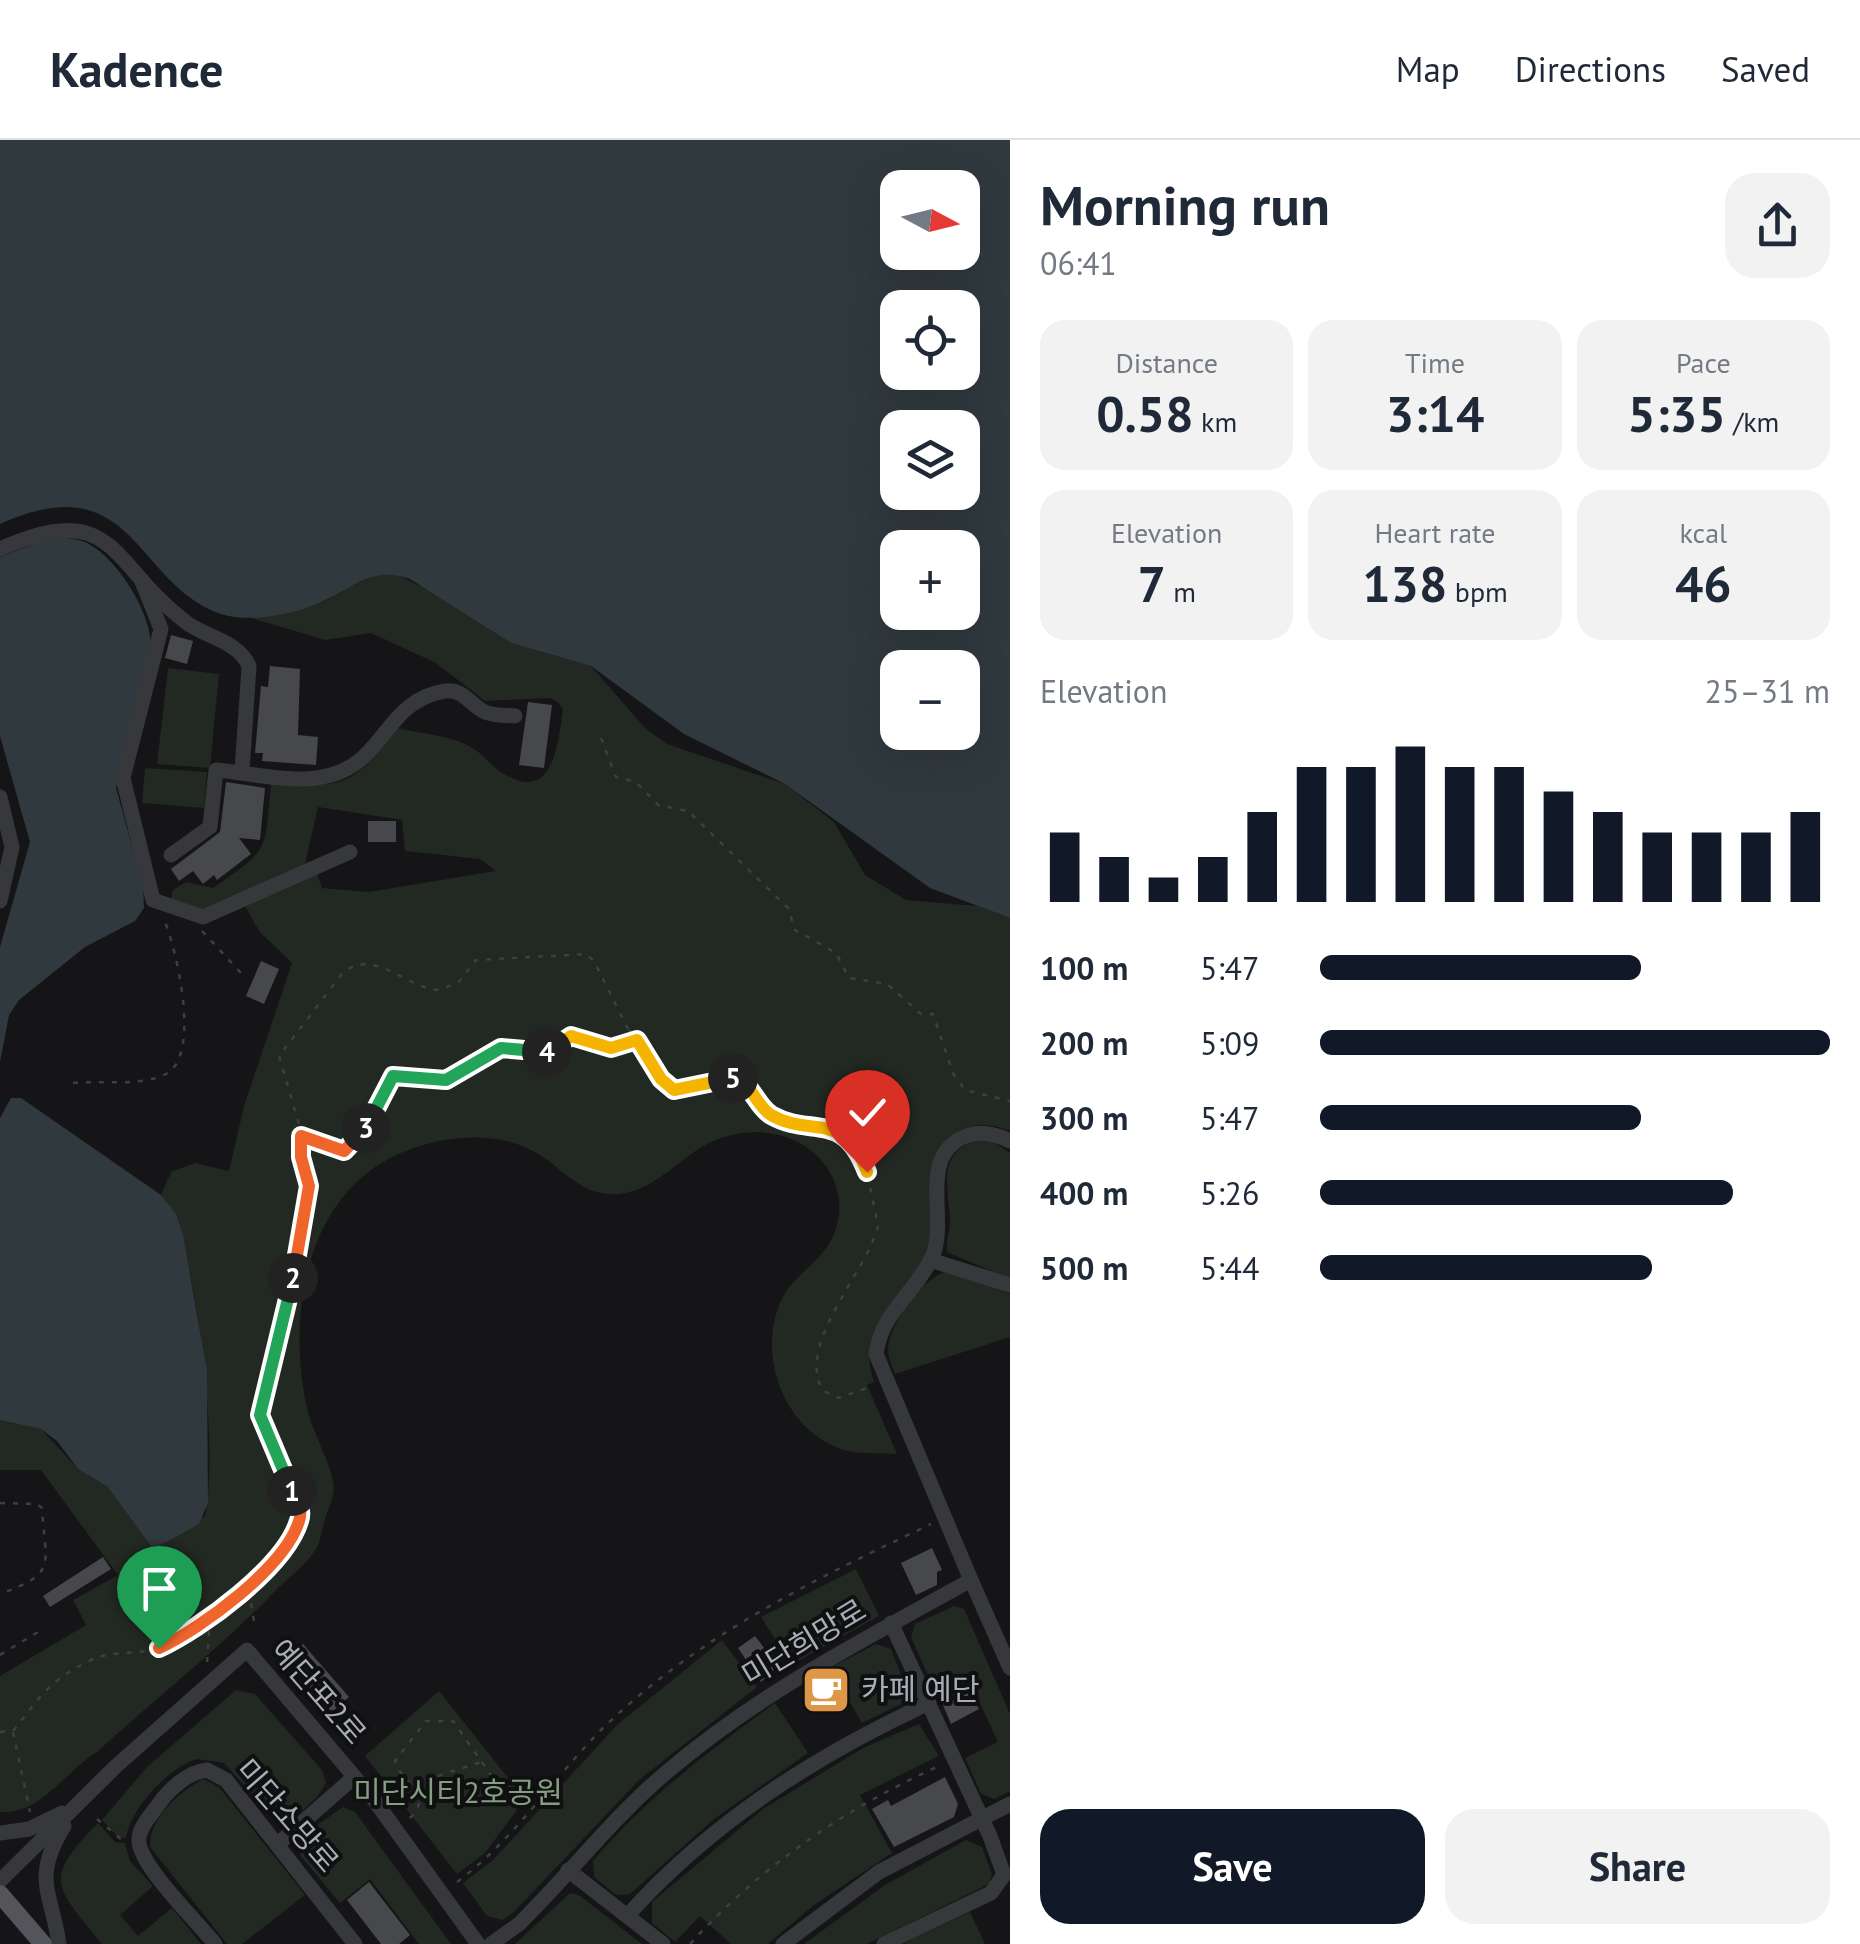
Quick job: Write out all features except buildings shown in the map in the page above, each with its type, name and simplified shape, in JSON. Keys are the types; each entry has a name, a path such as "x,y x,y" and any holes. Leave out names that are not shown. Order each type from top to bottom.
{"main road":[{"path":"0,1894 43,1944"}],"street":[{"path":"0,549 37,533 90,533 116,549 141,579 190,625 244,655 249,666 242,772"},
{"path":"141,579 160,629 123,778 153,900 203,917 350,852"},
{"path":"171,855 210,827 216,770 333,775 366,755 412,700 442,692 457,692 488,713 515,716"},
{"path":"0,797 12,847 0,901"},
{"path":"1010,1141 998,1135 973,1134 944,1153 936,1178 938,1239 930,1260 884,1323 876,1354 1010,1668"},
{"path":"930,1260 1010,1285"},
{"path":"892,1624 970,1580"},
{"name":"미단희망로","path":"491,1944 519,1924 665,1773 804,1671 892,1624 1003,1867 998,1888 884,1944"},
{"name":"예단포2로","path":"0,1881 247,1650 354,1777 478,1944"},
{"path":"627,1916 684,1857 745,1808 834,1751 929,1703"},
{"name":"미단소망로","path":"215,1944 142,1856 138,1844 144,1825 172,1788 207,1770 226,1780 355,1944"},
{"path":"278,1843 354,1777"},
{"path":"782,1944 879,1872 1010,1804"},
{"path":"0,1833 29,1829 76,1806"},
{"path":"59,1944 45,1894 44,1867 76,1806"},
{"path":"568,1870 663,1944"}],"path":[{"path":"601,738 616,778 636,782 658,806 688,811 788,908 795,930 836,953 849,978 887,984 922,1014 933,1014 960,1085 971,1094 1010,1101"},
{"path":"73,1083 157,1078 171,1072 179,1058 184,1011 176,948 153,900"},
{"path":"185,911 242,974"},
{"path":"30,1813 12,1731 38,1694 89,1660 159,1648 209,1616 257,1578 300,1518 260,1415 300,1252 309,1186 301,1157 301,1136 279,1056 341,974 357,964 370,963 437,990 458,982 476,960 586,954 594,962 628,1029 661,1079 674,1090 739,1078 771,1115 831,1129 862,1158 878,1226 828,1326 817,1377 822,1390 838,1398 875,1385"},
{"path":"626,1041 628,1029"},
{"path":"301,1136 332,1150 348,1150 368,1126 389,1080 399,1074 446,1080 501,1048 547,1052 571,1036 611,1048 637,1040"},
{"path":"0,1503 37,1504 42,1508 45,1564 34,1582 0,1594"},
{"path":"457,1882 490,1858 526,1812 605,1726 701,1648 786,1594 932,1524"},
{"path":"254,1621 251,1604 257,1578"},
{"path":"207,1662 212,1624 209,1616"},
{"path":"0,1656 38,1632"},
{"path":"410,1818 421,1800 395,1761 426,1721 453,1720 500,1788 526,1812"},
{"path":"0,1732 12,1731"},
{"path":"412,1785 481,1762"},
{"path":"690,1944 720,1912 798,1846 868,1799 944,1763"},
{"path":"97,1819 116,1839 127,1840"}],"green space":[{"path":"391,572 435,593 511,643 591,666 645,728 667,744 785,784 834,822 865,875 906,900 977,906 1010,918 1010,1131 984,1125 964,1128 944,1142 935,1155 932,1236 927,1252 885,1312 871,1343 874,1382 867,1385 897,1454 848,1451 826,1442 807,1428 780,1388 772,1341 775,1317 789,1288 827,1247 839,1212 833,1178 812,1151 797,1141 757,1132 724,1137 703,1146 649,1184 618,1194 591,1190 527,1148 487,1138 423,1145 402,1152 367,1173 326,1222 313,1252 300,1316 302,1382 334,1488 316,1549 233,1632 52,1791 28,1807 0,1812 0,1676 86,1625 73,1600 118,1575 41,1470 0,1470 0,1420 41,1429 78,1469 108,1487 159,1546 205,1516 209,1446 202,1350 186,1257 161,1195 171,1172 195,1163 229,1171 244,1106 292,963 259,931 245,906 317,873 322,888 369,892 496,871 480,859 405,851 402,820 318,807 305,864 203,911 172,900 172,891 186,882 213,888 255,856 265,837 271,784 331,784 343,780 364,767 397,728 466,744 500,771 521,781 534,781 543,775 555,752 563,710 550,698 485,701 436,663 371,633 325,640 248,617 310,606"},
{"path":"168,668 219,674 210,768 157,764"},
{"path":"145,768 207,772 204,808 142,803"},
{"path":"979,1139 992,1141 1010,1153 1010,1279 947,1252 950,1161 965,1145"},
{"path":"952,1270 1010,1294 1010,1337 895,1374 888,1346 898,1321 922,1288"},
{"path":"856,1569 879,1616 791,1665 761,1617"},
{"path":"954,1606 964,1609 1010,1714 1010,1791 994,1799 981,1794 965,1758 998,1742 973,1688 940,1702 911,1637 915,1624"},
{"path":"722,1640 757,1687 640,1779 513,1913 502,1920 487,1916 463,1883 493,1860 618,1724"},
{"path":"876,1644 891,1649 908,1693 901,1704 862,1723 830,1668"},
{"path":"236,1690 255,1694 322,1770 326,1782 318,1795 299,1813 277,1822 224,1763 197,1759 163,1780 143,1802 126,1838 118,1837 102,1820 147,1767"},
{"name":"미단시티2호공원","path":"439,1691 525,1799 485,1853 457,1874 365,1756"},
{"path":"775,1703 808,1753 714,1819 630,1894 616,1895 594,1877 593,1861 634,1817 703,1757"},
{"path":"919,1724 939,1756 860,1795 892,1853 814,1905 768,1944 731,1944 700,1916 675,1942 652,1923 652,1902 763,1809 863,1748"},
{"path":"203,1779 219,1787 305,1895 242,1944 227,1944 150,1847 160,1816"},
{"path":"343,1807 355,1812 451,1944 419,1944 370,1879 340,1903 300,1855 303,1835"},
{"path":"98,1823 115,1842 125,1843 130,1861 153,1886 120,1915 138,1936 172,1908 201,1944 102,1944 65,1896 61,1884 68,1858"},
{"path":"966,1840 982,1847 992,1874 989,1884 867,1944 804,1944 885,1885"},
{"path":"570,1893 579,1895 642,1944 515,1944"},
{"path":"970,1912 985,1944 904,1944 910,1940"}],"shaded area":[{"path":"0,140 1010,140 1010,918 930,888 785,784 684,734 591,666 511,643 410,579 396,575 373,577 296,611 257,618 232,617 192,599 106,518 79,508 45,509 0,524"},
{"path":"53,537 85,542 109,560 139,603 150,634 151,648 116,788 143,886 144,908 135,921 85,947 19,1000 9,1015 0,1062 0,947 30,842 0,736 0,557"},
{"path":"11,1098 21,1098 161,1195 176,1214 183,1235 207,1371 208,1503 199,1524 159,1546 151,1546 108,1487 78,1469 57,1441 41,1429 0,1420 0,1118"}],"place":[{"name":"카페 예단","path":"826,1690"}],"route":[{"path":"159,1648 209,1616 257,1578 299,1522 299,1506 260,1415 300,1252 309,1186 301,1157 301,1136 332,1150 348,1150 368,1126 389,1080 399,1074 446,1080 501,1048 551,1052 571,1036 605,1048 637,1040 665,1084 674,1090 686,1091 739,1078 776,1118 816,1124 844,1137 862,1158 867,1172"}]}
